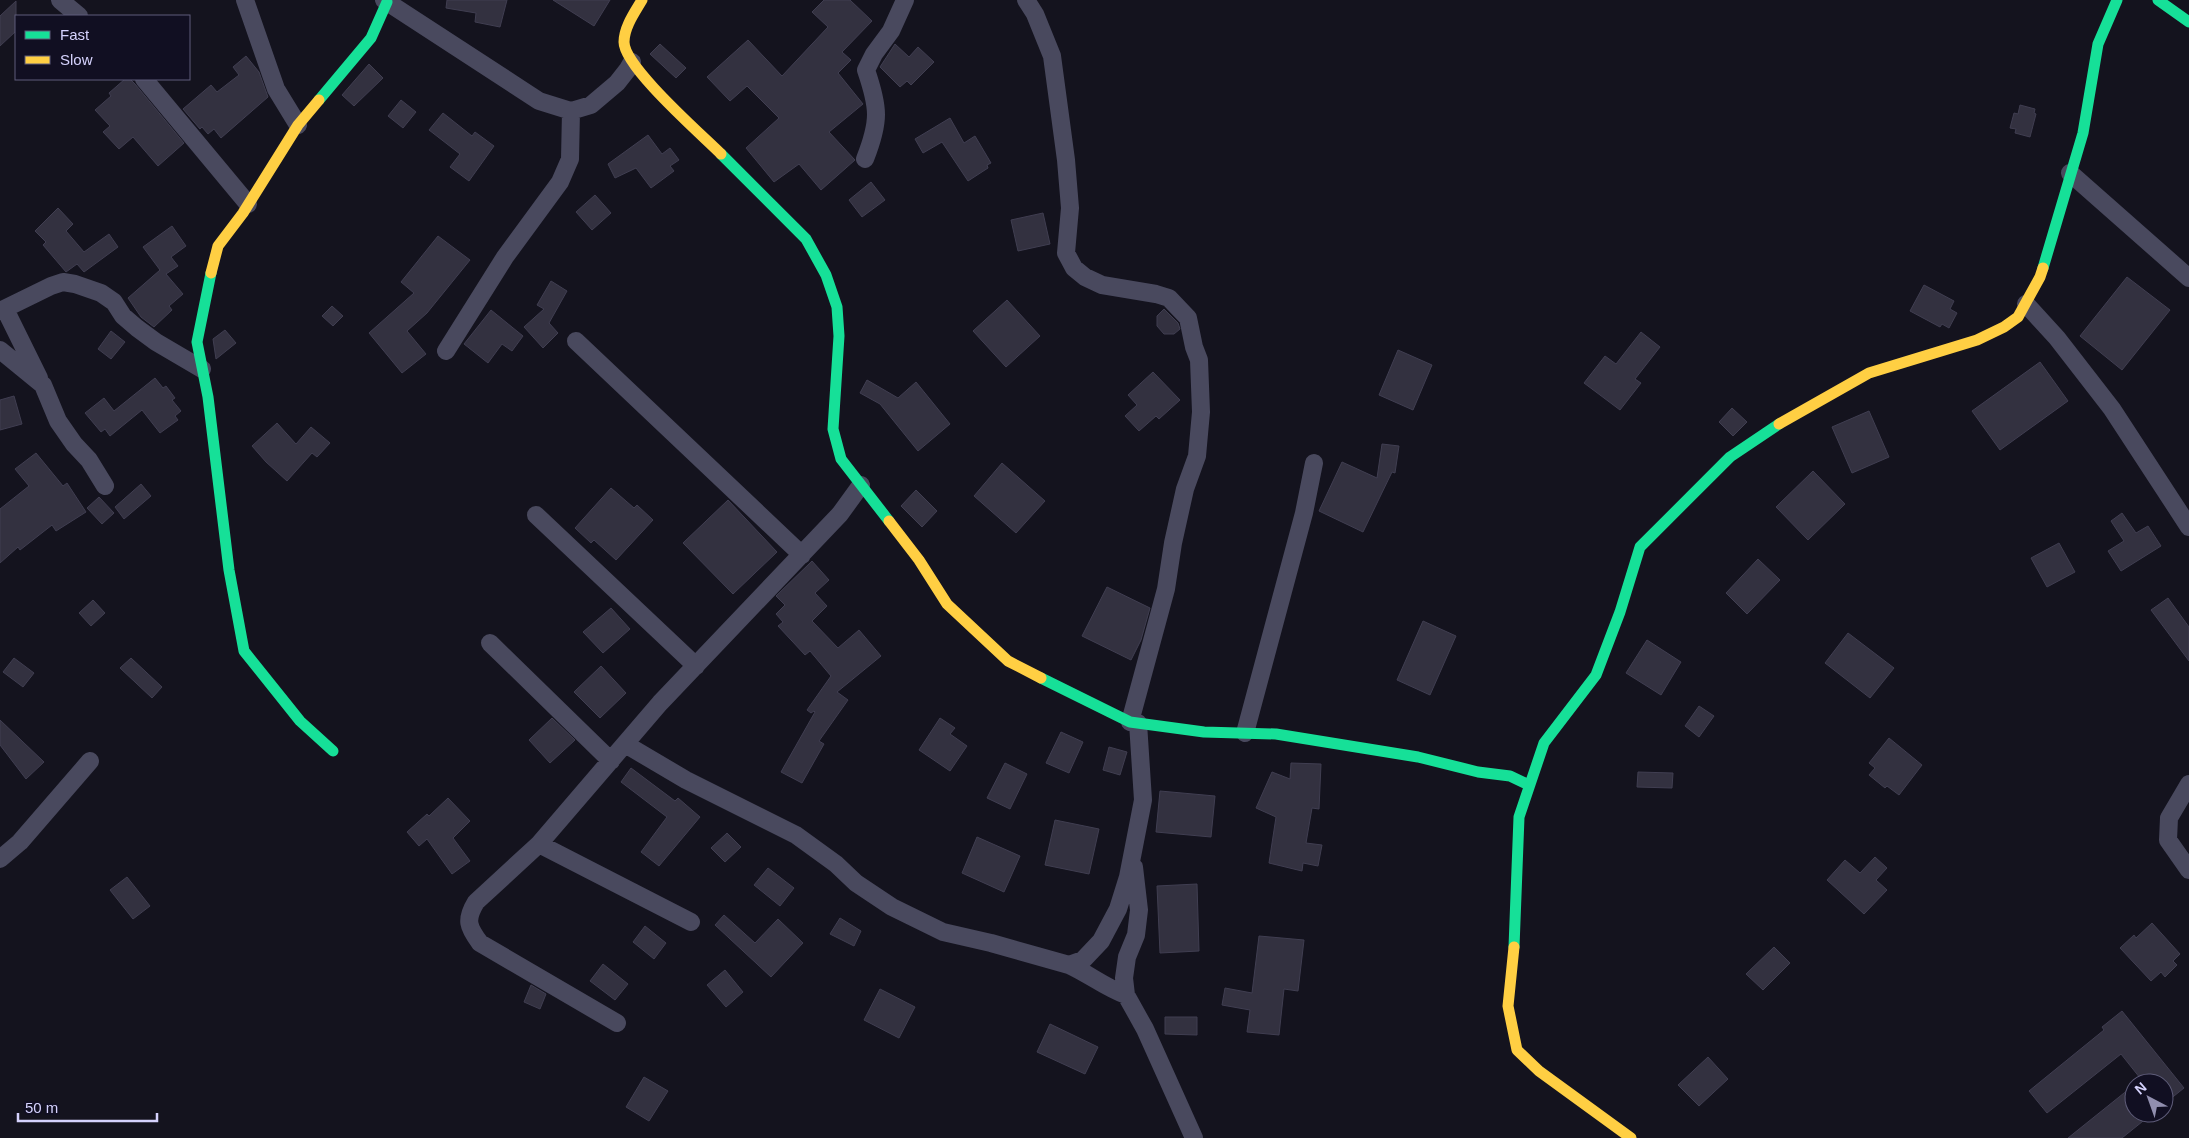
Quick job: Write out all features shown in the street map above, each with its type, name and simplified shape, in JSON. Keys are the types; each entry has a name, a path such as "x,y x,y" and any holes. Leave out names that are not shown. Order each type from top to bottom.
{"street":[{"path":"60,0 78,15"},
{"path":"245,0 276,89 298,125"},
{"path":"642,0 630,23 624,44 632,62 653,86 806,239 822,268 836,307 839,336 833,430 841,459 919,560 947,604 1008,661 1134,723 1204,732 1276,734 1418,757 1478,772 1510,776 1529,785"},
{"path":"865,160 874,136 878,111 866,70 874,54 891,31 904,0"},
{"path":"1026,0 1035,14 1052,56 1067,170 1070,208 1066,253 1069,260 1080,274 1102,285 1169,298 1188,318 1194,347 1199,360 1201,420 1197,456 1185,489 1173,543 1166,589 1134,723 1143,800 1132,855 1118,909 1101,940 1082,960 1069,966"},
{"path":"1632,1138 1539,1071 1517,1050 1508,1006 1515,933 1519,817 1544,742 1596,675 1620,612 1640,547 1730,457 1780,423 1869,373 1977,340 2004,327 2018,317 2040,277 2082,133 2098,44 2117,0"},
{"path":"2158,0 2189,22"},
{"path":"334,751 300,721 244,652 229,570 213,434 197,342 203,307 218,246 248,204 298,125 371,38 385,1 539,100 571,111 591,105 617,83 632,62"},
{"path":"145,80 248,204"},
{"path":"446,351 496,272 560,182 570,159 571,111"},
{"path":"2070,173 2189,278"},
{"path":"105,486 89,460 74,444 58,421 43,385 3,310 51,286 63,282 75,284 101,293 114,302 123,316 137,328 156,342 202,368"},
{"path":"2026,304 2107,402 2189,527"},
{"path":"576,341 802,554"},
{"path":"0,350 43,385"},
{"path":"1245,733 1304,513 1314,463"},
{"path":"617,1024 480,943 469,929 470,913 476,902 539,844 660,703 840,514 861,485"},
{"path":"536,515 696,666"},
{"path":"490,642 611,761"},
{"path":"625,744 686,780 796,835 836,864 856,883 892,907 943,932 991,943 1069,966 1091,976 1110,989 1126,995"},
{"path":"0,859 20,842 90,761"},
{"path":"2189,784 2168,818 2168,840 2189,870"},
{"path":"539,844 691,922"},
{"path":"1132,855 1139,910 1136,935 1127,957 1124,978 1126,995 1145,1029 1194,1138"}],"building":[{"path":"447,0 507,0 500,27 475,22 476,13 446,8"},
{"path":"553,0 610,0 594,26"},
{"path":"824,0 850,0 872,21 842,52 851,60 838,73 863,104 829,132 855,160 821,190 799,164 774,182 746,148 779,118 747,86 730,101 707,77 748,40 782,76 828,27 812,12"},
{"path":"16,1 15,32 0,46 0,16"},
{"path":"660,44 686,68 676,78 650,54"},
{"path":"895,44 909,57 918,47 934,62 911,85 907,81 900,87 880,67"},
{"path":"246,56 259,72 268,97 221,138 214,129 208,134 202,127 200,129 183,109 211,85 217,92 239,75 233,67"},
{"path":"369,64 383,78 354,106 342,95"},
{"path":"124,80 131,80 184,143 158,166 133,137 119,149 103,132 110,126 95,110 111,96 109,93"},
{"path":"401,100 416,112 403,128 388,116"},
{"path":"2020,105 2035,109 2034,113 2036,114 2030,137 2015,133 2016,129 2010,128 2014,113 2018,114"},
{"path":"443,113 472,136 475,132 494,146 469,181 450,167 460,154 429,130"},
{"path":"950,118 964,143 975,136 991,163 987,165 988,168 968,181 942,142 923,153 915,139"},
{"path":"648,135 662,154 670,148 679,160 670,166 674,171 651,188 636,168 615,178 608,164"},
{"path":"871,182 885,200 862,217 849,200"},
{"path":"595,195 611,213 592,230 576,212"},
{"path":"58,208 73,224 66,231 84,252 109,234 118,247 84,272 77,264 66,272 43,245 46,242 35,231"},
{"path":"1043,213 1050,244 1018,251 1011,220"},
{"path":"172,226 186,246 171,257 178,266 166,274 183,294 169,306 172,310 154,327 141,317 128,298 160,270 143,247"},
{"path":"438,236 470,260 427,313 407,331 426,354 402,373 369,333 414,293 401,282"},
{"path":"2127,277 2170,310 2122,370 2080,336"},
{"path":"551,281 567,291 549,323 558,333 543,348 524,327 544,309 537,305"},
{"path":"1924,285 1954,301 1950,309 1957,313 1949,328 1942,324 1940,327 1910,311"},
{"path":"1007,300 1040,336 1006,367 973,331"},
{"path":"332,306 343,316 333,326 322,316"},
{"path":"1164,309 1178,323 1180,329 1174,334 1164,334 1157,326 1157,316"},
{"path":"491,310 523,336 512,351 502,344 488,363 464,344"},
{"path":"225,330 236,343 216,359 213,339"},
{"path":"111,331 125,342 111,359 98,349"},
{"path":"1641,332 1660,347 1635,379 1641,383 1620,410 1584,383 1605,356 1616,364"},
{"path":"1398,350 1432,365 1413,410 1379,395"},
{"path":"2040,362 2068,401 2000,450 1972,411"},
{"path":"1153,372 1180,400 1159,419 1156,416 1139,431 1125,416 1137,405 1128,395"},
{"path":"155,378 163,388 166,386 175,398 172,400 181,411 175,416 178,420 160,433 142,410 110,436 105,429 101,432 85,413 104,398 114,411"},
{"path":"867,380 898,398 916,382 950,424 918,451 880,404 860,393"},
{"path":"14,396 22,424 0,430 0,400"},
{"path":"1732,408 1747,422 1733,436 1719,422"},
{"path":"1869,411 1889,457 1852,473 1832,427"},
{"path":"277,423 296,444 311,427 330,443 317,457 312,453 287,481 252,446"},
{"path":"1382,444 1399,446 1395,473 1392,472 1363,532 1319,511 1342,462 1377,478"},
{"path":"36,453 63,486 67,483 86,512 56,531 52,525 20,550 18,547 0,563 0,509 29,486 15,469"},
{"path":"1002,463 1045,501 1016,533 974,496"},
{"path":"1813,471 1845,504 1808,540 1776,507"},
{"path":"141,484 151,496 124,519 115,507"},
{"path":"611,488 634,508 637,505 653,520 616,560 594,540 591,543 575,528"},
{"path":"916,490 937,511 922,527 901,506"},
{"path":"99,497 114,513 102,524 87,508"},
{"path":"728,500 777,552 733,594 683,543"},
{"path":"2122,513 2136,533 2148,526 2161,546 2121,571 2108,551 2124,541 2111,521"},
{"path":"2059,543 2075,572 2047,587 2031,558"},
{"path":"1758,559 1780,580 1747,614 1726,593"},
{"path":"812,561 829,580 815,593 827,606 812,621 838,648 859,630 881,656 837,692 848,700 819,741 824,744 802,783 781,772 815,712 811,713 807,710 831,676 810,651 805,655 778,626 783,622 776,614 785,605 776,596"},
{"path":"1107,587 1150,608 1141,640 1131,660 1082,636"},
{"path":"2168,598 2189,627 2189,661 2151,610"},
{"path":"93,600 105,613 91,626 79,613"},
{"path":"611,608 630,629 603,653 583,632"},
{"path":"1423,621 1456,636 1430,695 1397,680"},
{"path":"1848,633 1894,668 1870,698 1825,663"},
{"path":"1647,640 1681,662 1661,695 1626,673"},
{"path":"14,658 34,673 23,687 3,672"},
{"path":"131,658 162,687 152,698 120,668"},
{"path":"601,666 626,693 600,718 574,692"},
{"path":"1699,706 1714,716 1699,737 1685,726"},
{"path":"552,718 575,740 550,763 529,740"},
{"path":"940,718 955,728 950,734 967,746 950,771 919,750"},
{"path":"0,720 44,762 26,779 0,745"},
{"path":"1061,732 1083,742 1069,773 1046,763"},
{"path":"1889,738 1922,765 1899,795 1887,786 1885,788 1869,775 1875,768 1869,763"},
{"path":"1109,747 1127,752 1120,775 1103,770"},
{"path":"1005,763 1027,774 1010,809 987,798"},
{"path":"1291,763 1321,764 1319,809 1312,808 1306,843 1322,845 1318,866 1303,863 1302,871 1269,863 1276,817 1256,808 1272,772 1290,779"},
{"path":"631,768 675,801 678,798 700,817 659,866 641,852 667,817 621,782"},
{"path":"1638,772 1673,773 1672,788 1637,787"},
{"path":"1160,791 1215,796 1211,837 1156,832"},
{"path":"448,798 470,821 453,838 470,861 452,874 427,839 419,846 407,832 427,814 429,816"},
{"path":"1055,820 1099,829 1089,874 1045,865"},
{"path":"727,833 741,847 725,862 711,848"},
{"path":"977,837 1020,856 1004,892 962,873"},
{"path":"1875,857 1887,868 1876,880 1887,890 1864,914 1827,880 1845,860 1860,873"},
{"path":"768,868 794,888 780,906 754,885"},
{"path":"127,877 150,906 133,919 110,890"},
{"path":"1197,884 1199,951 1160,953 1157,886"},
{"path":"724,915 755,943 778,919 803,943 771,977 715,925"},
{"path":"840,918 861,931 854,946 830,934"},
{"path":"2152,923 2180,954 2173,961 2177,965 2165,977 2161,972 2151,981 2120,948 2134,935 2136,938"},
{"path":"645,926 666,943 654,959 633,942"},
{"path":"1259,936 1304,940 1298,991 1284,989 1279,1035 1247,1032 1250,1010 1222,1005 1225,988 1252,993"},
{"path":"1774,947 1790,963 1763,990 1746,974"},
{"path":"603,964 628,984 615,1000 590,981"},
{"path":"725,970 743,992 726,1007 707,985"},
{"path":"531,985 546,994 540,1009 524,1002"},
{"path":"880,989 915,1007 899,1038 864,1020"},
{"path":"2122,1011 2172,1073 2136,1073 2121,1054 2047,1113 2029,1091 2104,1030 2102,1027"},
{"path":"1165,1017 1197,1017 1197,1035 1165,1034"},
{"path":"1050,1024 1098,1047 1085,1074 1037,1052"},
{"path":"1708,1057 1728,1079 1699,1106 1678,1085"},
{"path":"2174,1076 2184,1088 2174,1096"},
{"path":"644,1077 668,1091 649,1121 626,1107"},
{"path":"2124,1093 2124,1123 2141,1123 2122,1138 2068,1138"}],"traffic: fast":[{"path":"2043,268 2083,133 2098,44 2117,0"},
{"path":"2158,0 2189,22"},
{"path":"319,100 371,38 387,2"},
{"path":"721,154 806,239 826,275 837,307 839,336 833,429 841,459 889,521"},
{"path":"211,273 197,342 208,397 229,570 244,651 300,721 333,751"},
{"path":"1514,947 1519,817 1544,743 1596,675 1620,612 1640,547 1730,457 1779,424"},
{"path":"1041,678 1130,722 1204,732 1276,734 1418,757 1478,772 1510,776 1529,785"}],"traffic: slow":[{"path":"642,0 630,20 624,36 627,53 649,83 721,154"},
{"path":"211,273 218,246 243,213 298,125 319,100"},
{"path":"1779,424 1869,373 1977,340 2004,327 2018,317 2043,268"},
{"path":"889,521 919,560 947,604 1008,661 1041,678"},
{"path":"1514,947 1508,1006 1517,1050 1539,1071 1631,1138"}]}
